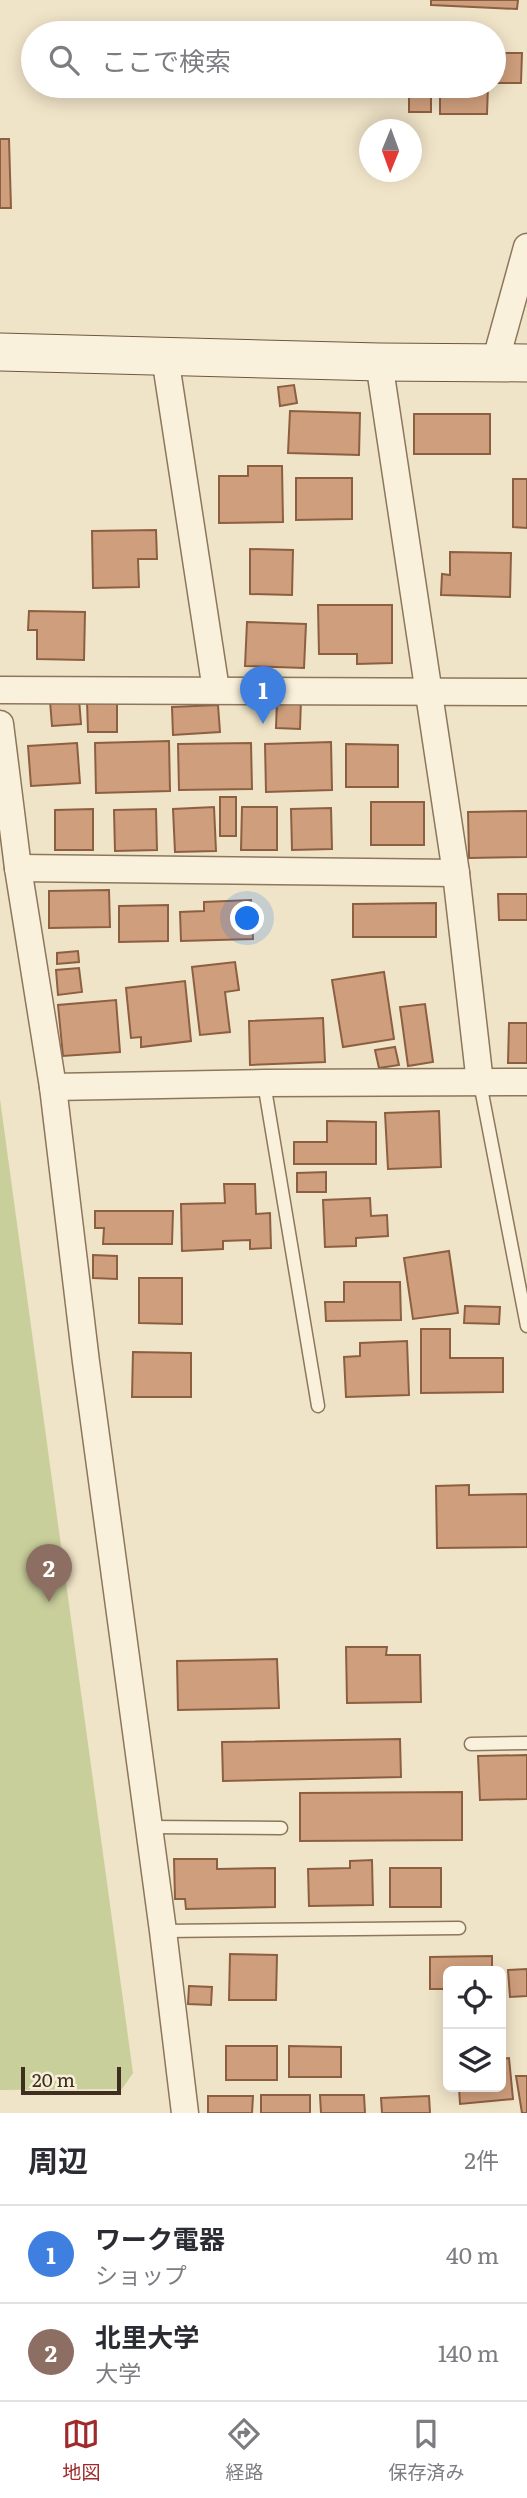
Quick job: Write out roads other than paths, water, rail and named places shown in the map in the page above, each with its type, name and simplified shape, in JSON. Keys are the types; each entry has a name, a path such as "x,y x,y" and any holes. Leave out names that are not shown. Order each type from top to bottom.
{"street":[{"path":"0,352 511,363 527,247"},
{"path":"165,357 216,690"},
{"path":"379,362 456,873 480,1083"},
{"path":"0,690 527,692"},
{"path":"0,724 18,868 53,1087 88,1376 185,2113"},
{"path":"18,868 456,873"},
{"path":"53,1087 527,1082"}],"lane":[{"path":"264,1083 318,1406"},
{"path":"480,1083 527,1326"},
{"path":"471,1744 527,1743"},
{"path":"149,1826 281,1828"},
{"path":"163,1931 459,1928"}],"place":[{"name":"ワーク電器","path":"263,724"},
{"name":"北里大学","path":"49,1602"}]}
